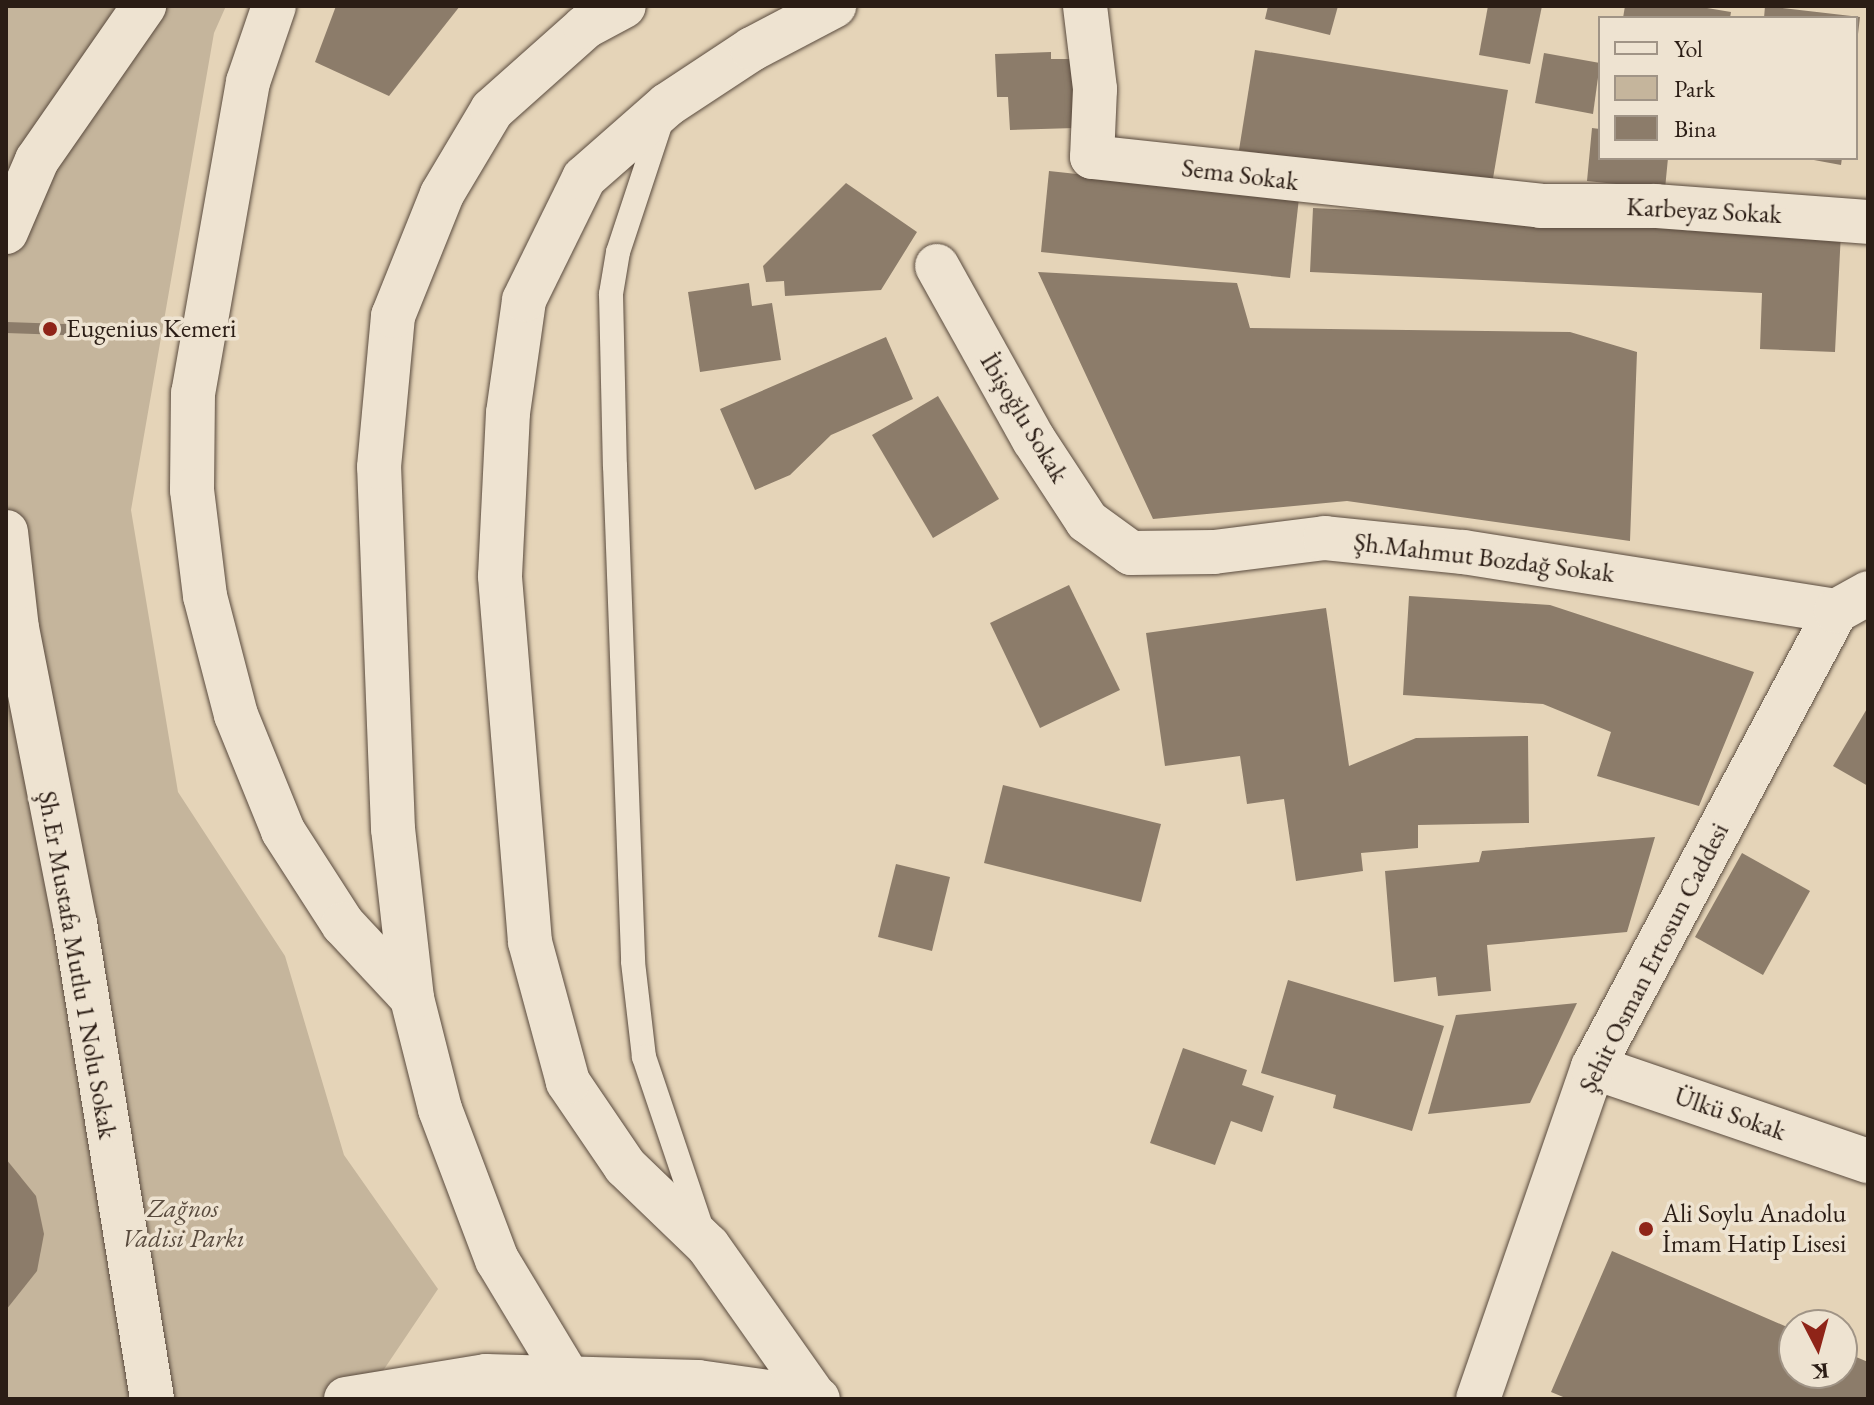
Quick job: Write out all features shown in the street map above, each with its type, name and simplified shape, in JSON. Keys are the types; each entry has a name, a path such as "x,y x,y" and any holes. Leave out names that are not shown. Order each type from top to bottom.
{"street":[{"path":"6,232 37,160 144,6"},
{"path":"274,6 248,82 193,393 192,490 205,596 236,715 283,831 343,924 412,998"},
{"path":"576,1389 497,1260 440,1109 412,998 393,829 380,498 393,316 442,194 492,110 585,27 624,6"},
{"path":"816,1399 708,1246 625,1166 568,1082 530,942 500,576 508,413 524,300 584,178 667,105 752,49 834,6"},
{"name":"Sema Sokak","path":"1085,6 1095,89 1092,157 1540,206"},
{"name":"Karbeyaz Sokak","path":"1540,206 1656,206 1868,222"},
{"name":"İbişoğlu Sokak","path":"937,266 1034,440 1087,521 1131,553"},
{"name":"Şh.Er Mustafa Mutlu 1 Nolu Sokak","path":"6,532 17,628 75,923 152,1399"},
{"name":"Şh.Mahmut Bozdağ Sokak","path":"1131,553 1214,552 1325,538 1478,554 1852,602"},
{"name":"Şehit Osman Ertosun Caddesi","path":"1478,1399 1593,1067 1852,602"},
{"name":"Ülkü Sokak","path":"1593,1067 1868,1161"},
{"path":"346,1399 486,1376 576,1389 698,1382 816,1399"}],"lane":[{"path":"667,105 618,252 611,294 617,528 633,962 644,1057 708,1246"}],"green space":[{"name":"Zağnos Vadisi Parkı","path":"6,6 226,6 214,33 131,510 178,792 285,956 344,1155 438,1289 364,1399 6,1399"}],"building":[{"path":"336,6 460,6 389,96 315,62"},
{"path":"1268,6 1338,6 1330,35 1265,19"},
{"path":"1488,6 1542,6 1530,64 1479,55"},
{"path":"1625,6 1695,6 1731,12 1730,16 1623,16"},
{"path":"1765,6 1851,16 1764,16"},
{"path":"1255,50 1508,90 1491,190 1239,150"},
{"path":"1051,52 1051,59 1072,59 1075,128 1010,130 1008,97 997,97 995,54"},
{"path":"1544,53 1598,63 1593,114 1535,103"},
{"path":"1592,128 1598,129 1598,160 1668,160 1665,189 1587,181"},
{"path":"1814,160 1842,160 1841,165"},
{"path":"1049,171 1299,198 1290,278 1041,252"},
{"path":"846,183 917,232 881,290 785,296 784,281 766,282 763,266"},
{"path":"1313,208 1841,232 1835,352 1760,349 1762,293 1310,272"},
{"path":"1038,272 1237,283 1250,328 1570,332 1637,352 1630,541 1347,501 1153,519"},
{"path":"749,283 752,306 772,303 781,360 700,372 688,292"},
{"name":"Eugenius Kemeri","path":"6,322 94,325 93,336 6,333"},
{"path":"886,337 913,399 831,435 790,475 755,490 720,409"},
{"path":"938,396 999,499 933,538 872,435"},
{"path":"1069,585 1120,690 1040,728 990,623"},
{"path":"1409,596 1550,605 1754,672 1699,806 1597,776 1611,732 1543,704 1403,695"},
{"path":"1326,608 1349,766 1416,738 1528,736 1529,823 1418,825 1418,848 1361,853 1363,871 1296,881 1284,799 1247,804 1240,756 1165,766 1146,633"},
{"path":"1868,707 1868,786 1833,766"},
{"path":"1003,785 1161,824 1141,902 984,863"},
{"path":"1655,837 1627,932 1487,945 1491,991 1438,996 1436,977 1394,982 1385,871 1479,862 1482,851"},
{"path":"1742,853 1810,891 1763,975 1695,937"},
{"path":"896,864 950,877 932,951 878,937"},
{"path":"1288,980 1444,1026 1412,1131 1333,1108 1336,1095 1261,1073"},
{"path":"1577,1003 1530,1103 1428,1114 1456,1015"},
{"path":"1183,1048 1247,1070 1242,1085 1274,1096 1262,1132 1231,1121 1215,1165 1150,1143"},
{"path":"6,1159 36,1196 44,1234 37,1271 6,1310"},
{"path":"1612,1251 1778,1323 1778,1389 1858,1389 1858,1358 1868,1362 1868,1399 1568,1399 1551,1392"}],"place":[{"name":"Eugenius Kemeri","path":"50,329"},
{"name":"Ali Soylu Anadolu İmam Hatip Lisesi","path":"1646,1229"}]}
